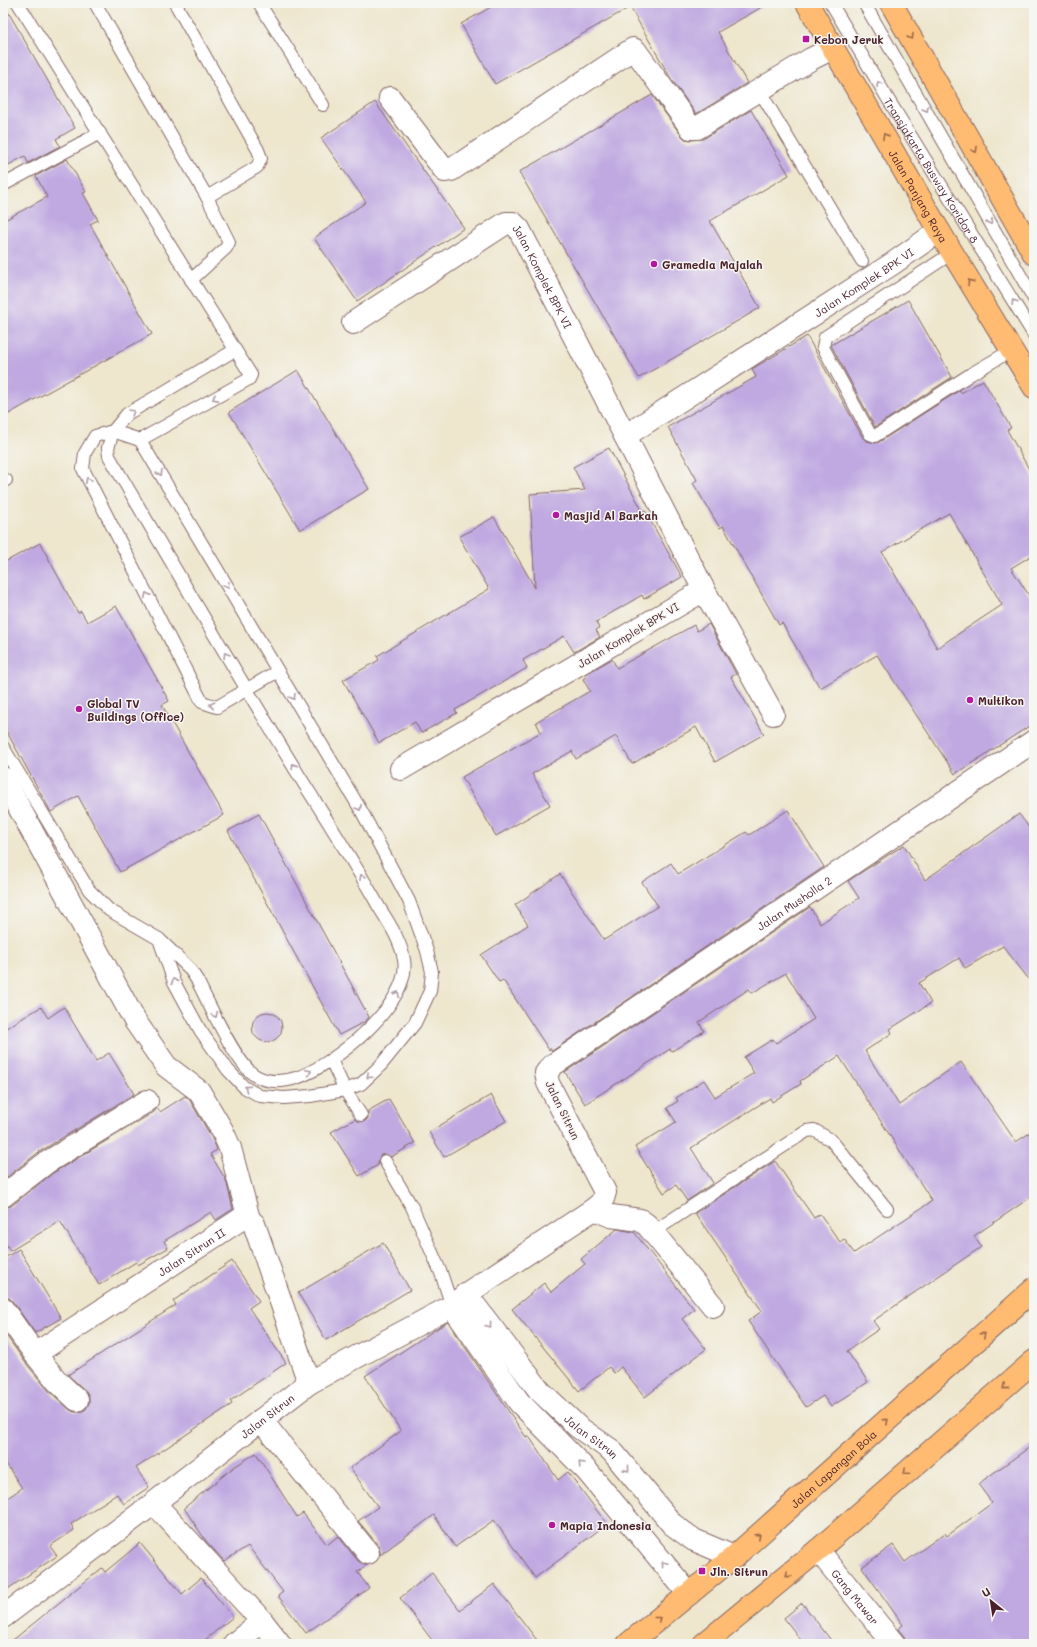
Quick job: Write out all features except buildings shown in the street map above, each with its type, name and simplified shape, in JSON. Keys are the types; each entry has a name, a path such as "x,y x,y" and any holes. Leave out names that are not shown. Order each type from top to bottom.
{"main road":[{"name":"Jalan Panjang Raya","path":"807,3 938,231 1034,387"},
{"path":"891,3 1034,254"},
{"name":"Jalan Lapangan Bola","path":"628,1644 734,1557 1034,1289"},
{"path":"704,1644 818,1550 1034,1362"}],"street":[{"path":"390,98 446,171 451,170 633,49 691,128 697,128 759,90 833,48"},
{"name":"Jalan Komplek BPK VI","path":"353,323 506,223 513,223 519,229 704,590 401,769"},
{"name":"Jalan Komplek BPK VI","path":"625,436 892,264 938,231"},
{"path":"704,590 773,714"},
{"name":"Jalan Musholla 2","path":"553,1065 1034,741"},
{"path":"3,778 135,1021 166,1066 199,1091 222,1130 230,1148 249,1220 254,1224 309,1384"},
{"name":"Jalan Sitrun","path":"3,1617 309,1384 459,1300 594,1209 602,1202 605,1192 548,1083 546,1073 553,1065"},
{"path":"3,1196 46,1163 148,1101"},
{"path":"594,1209 611,1216 640,1220 653,1232 713,1306"},
{"name":"Jalan Sitrun II","path":"35,1354 241,1219 249,1220"},
{"name":"Jalan Sitrun","path":"459,1300 540,1391 578,1427 611,1450 672,1524 694,1540 734,1557"},
{"name":"Jalan Sitrun","path":"459,1300 519,1402 587,1471 689,1594"},
{"path":"3,1308 35,1354 57,1380 77,1400"},
{"path":"261,1420 368,1553"},
{"path":"564,1447 578,1427"},
{"path":"154,1503 262,1621 280,1644"},
{"name":"Gang Mawar","path":"818,1550 894,1644"},
{"path":"234,1644 262,1621"}],"lane":[{"path":"18,3 251,375 249,379 140,440"},
{"path":"95,3 207,197 229,242 226,248 191,280"},
{"path":"175,3 258,150 261,158 257,167 207,197"},
{"path":"259,3 323,105"},
{"name":"Transjakarta Busway Koridor 8","path":"831,3 888,99 1034,335"},
{"name":"Transjakarta Busway Koridor 8","path":"864,3 1034,299"},
{"path":"759,90 862,261"},
{"path":"3,185 100,133"},
{"path":"952,253 824,337 823,347 870,434 874,436 971,374 1012,350"},
{"path":"3,747 89,890 108,910 159,939 189,968 197,980 239,1059 250,1072 270,1081 285,1081 298,1078 331,1060 373,1026 396,997 404,980 405,961 398,941 362,875 246,690 108,456 108,448 113,431 127,414 235,350"},
{"path":"159,939 174,982 200,1030 228,1070 244,1087 260,1096 284,1098 310,1096 345,1090 361,1084 381,1065 414,1023 430,991 432,972 427,952 409,901 362,812 278,671 140,440 113,431 95,436 85,453 83,469 202,702 217,707 278,671"},
{"path":"331,1060 345,1090 361,1115"},
{"path":"653,1232 806,1131 814,1130 831,1140 887,1209"},
{"path":"385,1161 412,1207 441,1273"},
{"name":"Jalan Sitrun","path":"441,1273 459,1300"},
{"name":"Jalan Sitrun","path":"441,1273 459,1300"}],"place":[{"name":"Kebon Jeruk","path":"806,39"},
{"name":"Gramedia Majalah","path":"654,264"},
{"name":"Masjid Al Barkah","path":"556,515"},
{"name":"Multikon","path":"970,700"},
{"name":"Global TV Buildings (Office)","path":"79,709"},
{"name":"Mapia Indonesia","path":"552,1525"},
{"name":"Jln. Sitrun","path":"702,1571"}]}
